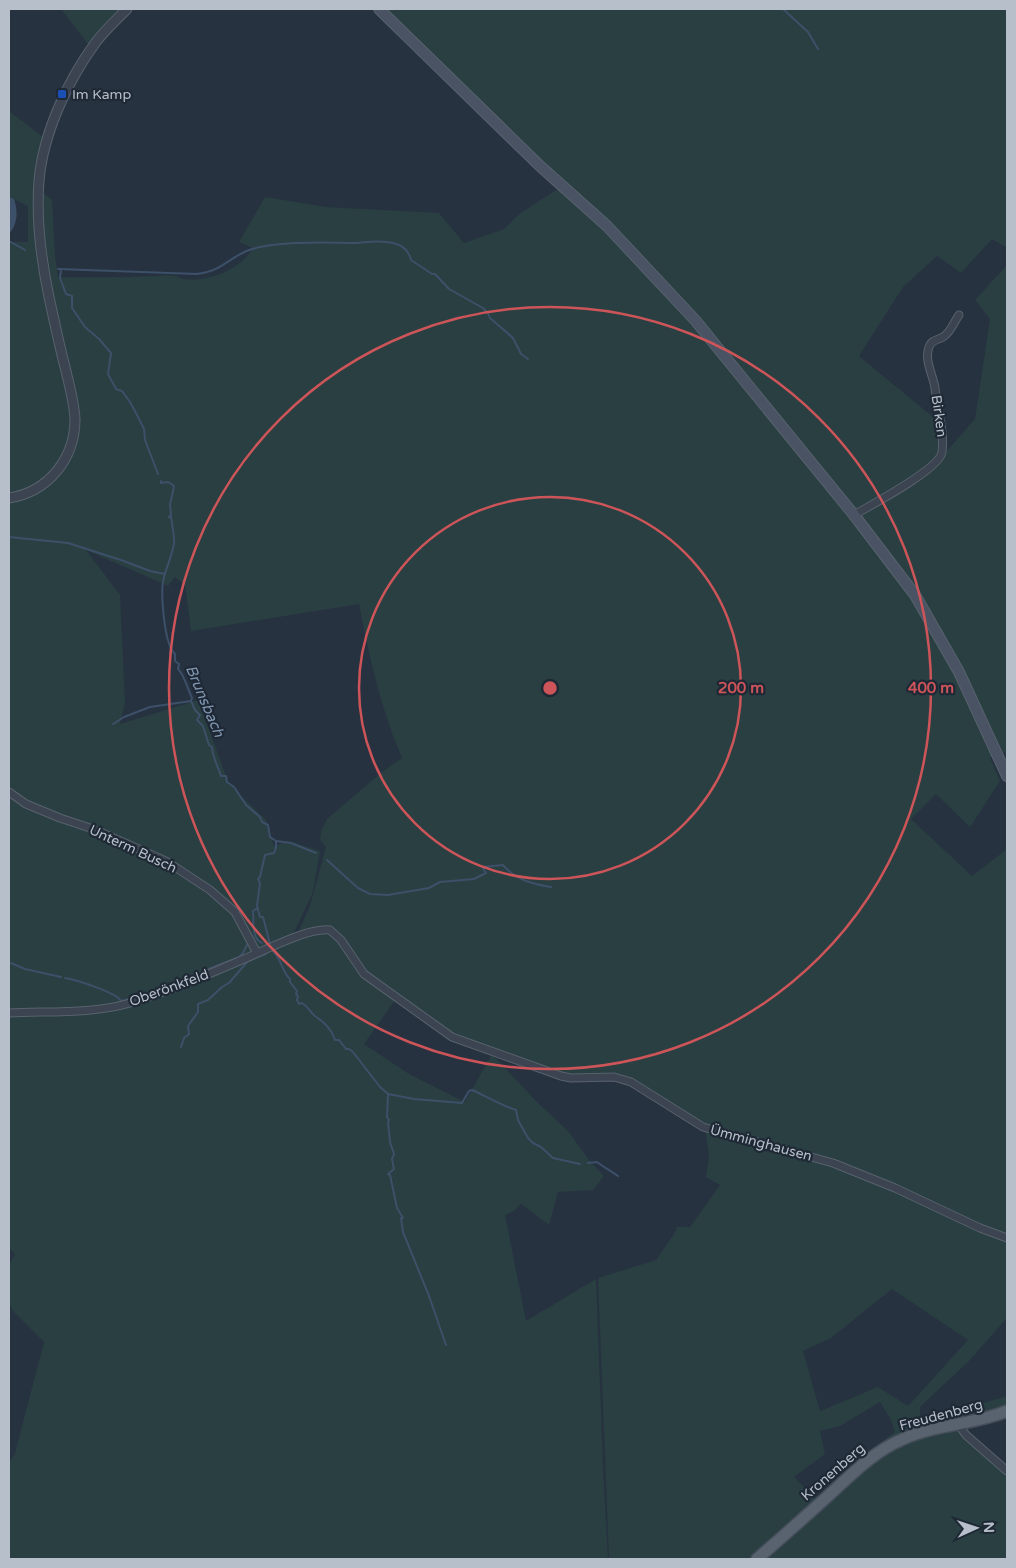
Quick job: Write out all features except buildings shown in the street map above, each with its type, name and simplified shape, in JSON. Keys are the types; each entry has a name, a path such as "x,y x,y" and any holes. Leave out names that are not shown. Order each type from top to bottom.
{"main road":[{"path":"379,9 536,162 607,226 695,320 854,515 915,595 958,672 1007,776"},
{"name":"Freudenberg","path":"883,1450 898,1440 914,1434 985,1420 1007,1411"},
{"name":"Kronenberg","path":"757,1559 847,1479 883,1450"}],"street":[{"path":"9,498 33,491 51,478 65,459 74,435 75,420 72,394 52,311 40,246 39,178 47,141 68,88 97,41 127,9"},
{"name":"Birken","path":"854,515 924,473 938,462 941,456 942,440 934,384 927,357 928,347 931,342 949,332 959,315"},
{"name":"Unterm Busch","path":"9,792 26,804 96,830 166,861 210,890 235,912 257,953"},
{"name":"Oberönkfeld","path":"9,1013 113,1007 150,997 308,932 321,930"},
{"name":"Ümminghausen","path":"321,930 330,930 335,933 368,977 457,1040 561,1076 571,1078 614,1077 631,1082 703,1127 833,1163 895,1188 980,1228 1007,1238"},
{"path":"958,1424 966,1435 1007,1471"}],"green space":[{"path":"61,9 124,9 91,48"},
{"path":"379,9 1007,9 1007,248 992,239 961,273 937,256 903,287 859,356 939,422 944,454 975,419 990,319 975,300 1007,265 1007,753 999,752 990,758 1000,781 970,827 936,794 911,819 972,876 1007,849 1007,1318 968,1362 920,1407 920,1417 963,1409 1007,1396 1007,1407 870,1454 869,1451 895,1432 890,1418 880,1402 840,1426 820,1431 825,1454 794,1477 818,1501 752,1559 609,1559 598,1278 656,1260 677,1227 690,1227 720,1185 706,1177 709,1155 705,1129 620,1078 571,1078 462,1042 357,967 396,999 364,1044 409,1074 465,1102 492,1054 536,1101 568,1131 589,1160 604,1176 593,1190 558,1192 549,1225 521,1204 514,1211 505,1215 526,1321 596,1279 608,1559 9,1559 9,1463 15,1453 44,1342 13,1311 9,1303 9,1265 15,1254 9,1248 9,1015 114,1009 291,942 330,930 296,937 310,906 326,847 320,840 321,831 327,819 382,772 402,758 376,682 359,604 191,631 185,585 175,577 168,586 86,550 120,595 125,703 120,724 198,700 229,784 266,820 274,846 289,841 320,851 313,892 292,937 258,951 237,911 167,859 28,802 9,790 9,242 28,242 28,206 9,197 9,111 47,140 38,189 52,200 58,277 146,277 170,275 193,280 223,273 241,262 253,248 239,242 265,197 326,207 439,213 464,243 504,229 519,214 561,187 610,235 713,347 888,565 717,340 670,285 601,214 394,18","holes":["892,1289 968,1340 908,1406 878,1387 820,1411 803,1351 831,1338"]},
{"path":"9,792 26,804 166,861 235,912 257,953 113,1007 9,1013"},
{"path":"956,1429 960,1431 978,1452 1007,1474 1007,1559 767,1559 875,1461 896,1447 913,1439"}],"water":[{"path":"9,197 14,199 17,213 16,222 9,234"}],"waterway":[{"path":"783,9 808,32 818,49"},
{"path":"9,241 25,250"},
{"path":"58,269 197,274 206,273 220,267 238,255 263,246 327,242 388,242 402,247 407,251 411,260 432,274 435,274 449,289 483,308 490,318 513,338 521,354 528,359"},
{"name":"Brunsbach","path":"61,270 60,278 66,294 72,296 72,308 85,327 111,353 108,374 116,389 122,391 130,402 144,429 145,440 158,474"},
{"name":"Brunsbach","path":"161,481 161,483 168,482 174,487 170,504 171,515 169,517 171,517 174,544 164,577 162,594 168,640 175,654 175,661 179,664 178,669 192,698 191,701 195,710 200,715 197,720 203,726 221,776 226,776 227,782 234,787 246,805 260,817 262,822 268,825 270,837 276,841 274,853 265,855 258,879 260,883 257,906 260,917 263,917 270,944"},
{"path":"9,537 68,543 150,571 165,574"},
{"path":"113,724 124,717 150,707 191,701"},
{"path":"276,841 291,843 316,853"},
{"path":"327,860 358,888 370,894 388,895 429,888 440,882 474,879 486,873 482,867 503,865 525,881 551,887"},
{"path":"258,908 253,911 254,929 256,938 262,943"},
{"path":"206,970 239,957 247,945"},
{"path":"273,951 297,991 299,1004 302,1003 306,1006 327,1026 335,1040 339,1040 346,1049 353,1052 380,1087 388,1094 414,1099 462,1103 469,1091 472,1090 516,1110 518,1120 528,1138 553,1158 580,1164"},
{"path":"181,1047 184,1038 189,1034 188,1026 198,1012 198,1004 208,1000 229,983 248,961 266,954"},
{"path":"11,963 25,969 61,977"},
{"path":"150,993 201,972"},
{"path":"65,978 104,990 121,1001 138,997"},
{"path":"388,1094 387,1117 389,1120 390,1142 394,1154 392,1159 394,1169 388,1174 390,1175 397,1208 403,1218 401,1218 403,1232 429,1296 446,1345"},
{"path":"588,1163 597,1162 618,1176"}],"place":[{"name":"Im Kamp","path":"62,94"}]}
